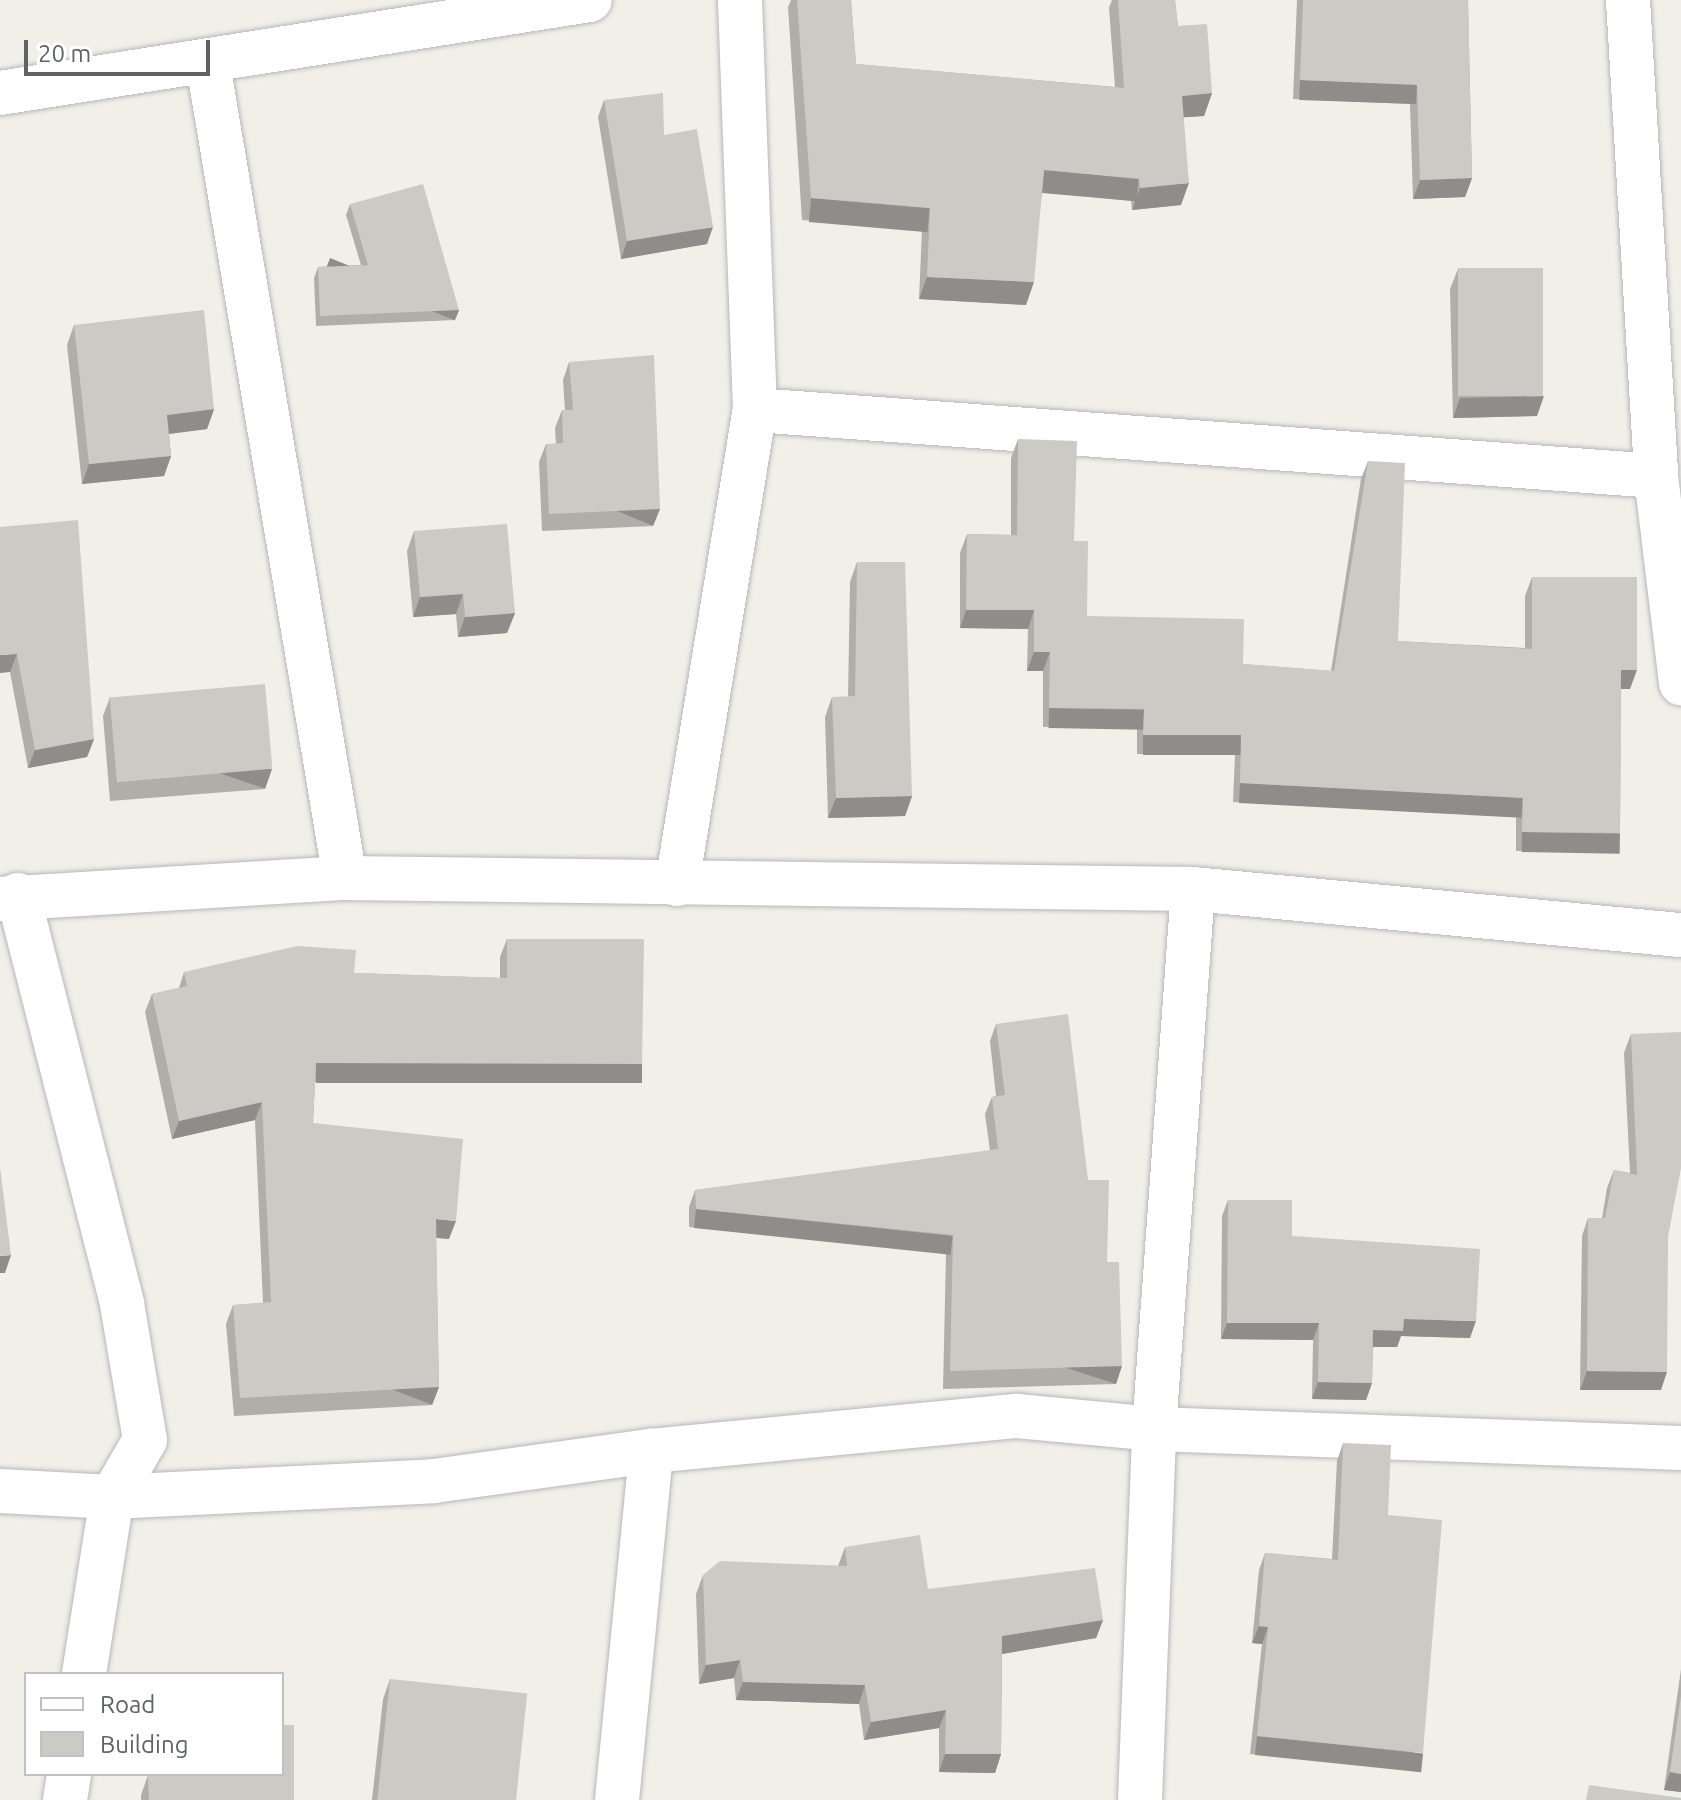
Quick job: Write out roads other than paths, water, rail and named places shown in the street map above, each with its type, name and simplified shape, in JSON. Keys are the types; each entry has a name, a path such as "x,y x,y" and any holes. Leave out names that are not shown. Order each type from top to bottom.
{"street":[{"path":"0,93 208,64 590,0"},
{"path":"677,884 755,410 740,0"},
{"path":"1628,0 1656,476 1681,684"},
{"path":"208,64 345,878"},
{"path":"755,410 1656,476"},
{"path":"84,1672 112,1497 145,1440 122,1304 9,897 345,878 1193,889 1681,935"},
{"path":"1140,1800 1154,1429 1193,889"},
{"path":"0,1491 112,1497 434,1481 651,1451 1017,1416 1154,1429 1681,1448"},
{"path":"617,1800 651,1451"},
{"path":"65,1800 69,1776"}]}
